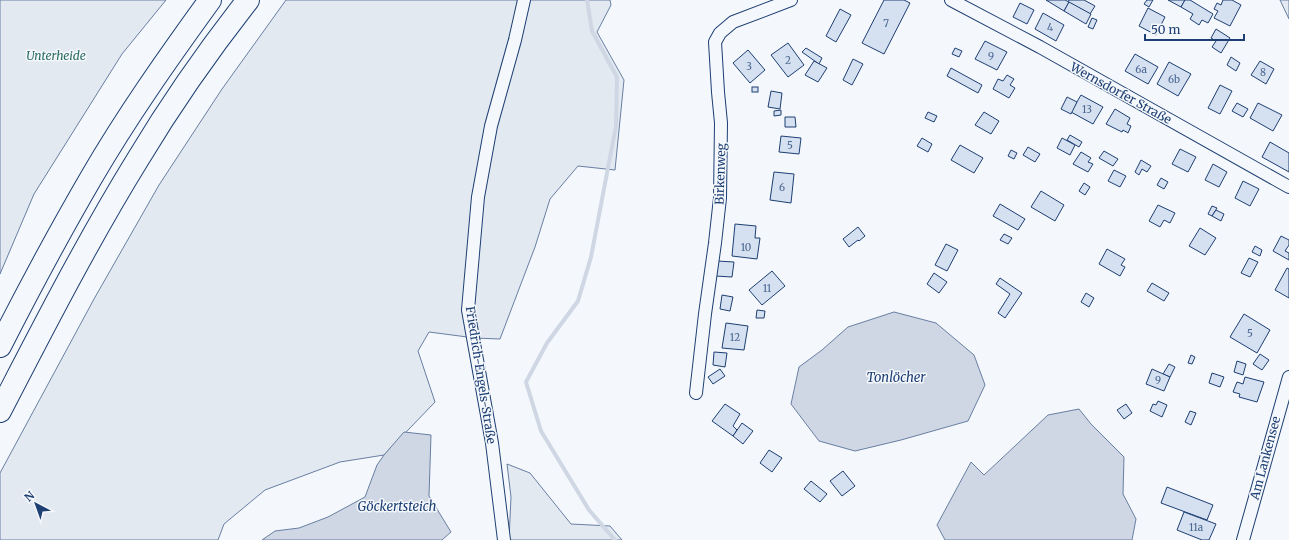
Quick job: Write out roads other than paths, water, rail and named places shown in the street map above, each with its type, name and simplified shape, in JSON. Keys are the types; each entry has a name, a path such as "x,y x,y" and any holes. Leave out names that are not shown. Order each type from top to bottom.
{"highway":[{"path":"0,346 44,260 91,178 128,118 168,58 210,0"},
{"path":"0,410 80,260 138,158 221,34 248,0"}],"street":[{"name":"Friedrich-Engels-Straße","path":"504,540 492,443 468,310 478,197 490,126 515,40 524,0"},
{"name":"Birkenweg","path":"696,393 720,198 721,123 715,42 720,33 733,22 791,0"},
{"name":"Wernsdorfer Straße","path":"951,0 1289,187"},
{"name":"Am Lankensee","path":"1243,540 1289,377"}],"water":[{"name":"Tonlöcher","path":"894,312 936,323 974,355 985,385 968,421 855,451 819,441 791,404 799,367 822,350 848,327"},
{"path":"1079,409 1091,424 1124,457 1123,494 1136,519 1132,540 945,540 937,525 971,462 984,475 1048,415"},
{"name":"Göckertsteich","path":"404,432 431,435 429,496 451,532 442,540 262,540 275,531 299,528 328,517 365,497 377,465"}],"waterway":[{"path":"587,0 592,31 617,77 616,126 591,257 578,301 547,343 526,382 541,431 589,510 615,540"}],"park label":[{"name":"Unterheide","path":"56,55"}]}
